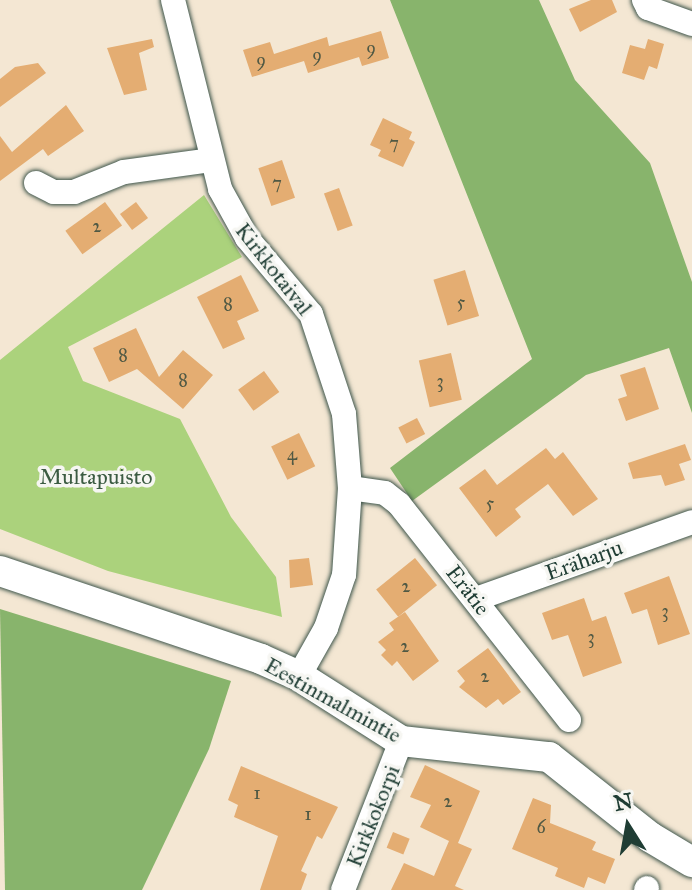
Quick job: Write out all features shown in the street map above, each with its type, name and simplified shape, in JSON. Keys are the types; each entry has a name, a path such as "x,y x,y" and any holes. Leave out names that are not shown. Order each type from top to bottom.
{"street":[{"name":"Kirkkotaival","path":"173,0 212,160 231,216 296,290 323,340 344,414 350,488 337,600 299,676"},
{"path":"644,0 648,8 692,24"},
{"path":"36,183 54,192 74,192 124,172 212,160"},
{"name":"Erätie","path":"350,488 385,493 399,504 569,720"},
{"name":"Eräharju","path":"476,599 692,522"},
{"name":"Eestinmalmintie","path":"0,571 299,676 401,741 549,757 650,837 692,862"},
{"name":"Kirkkokorpi","path":"343,890 401,741"}],"green space":[{"path":"390,0 539,0 575,80 650,163 692,282 692,413 669,348 586,375 412,501 390,468 532,359"},
{"name":"Multapuisto","path":"204,195 242,257 68,347 83,381 180,419 231,517 276,577 282,617 108,571 0,529 0,360"},
{"path":"0,609 231,681 209,749 142,890 5,890"}],"building":[{"path":"591,0 612,0 617,12 580,32 569,9"},
{"path":"381,31 389,58 362,66 359,57 308,73 304,61 252,77 243,50 270,42 274,54 327,37 329,46"},
{"path":"152,39 154,47 139,53 147,90 124,95 107,48"},
{"path":"648,39 664,44 657,69 649,66 644,80 622,73 630,45 645,49"},
{"path":"38,63 46,73 0,107 0,79 15,67"},
{"path":"66,105 84,131 48,156 43,149 0,181 0,136 12,152"},
{"path":"383,118 412,132 409,139 415,142 403,167 378,156 381,150 370,145"},
{"path":"282,160 295,198 271,206 258,168"},
{"path":"339,188 353,226 338,231 324,193"},
{"path":"105,202 122,225 82,254 65,231"},
{"path":"136,202 148,218 132,230 120,214"},
{"path":"465,270 479,316 447,326 433,280"},
{"path":"241,275 259,311 237,321 245,339 223,349 197,297"},
{"path":"136,328 159,377 183,350 213,375 183,409 137,369 109,382 93,348"},
{"path":"451,353 462,400 430,407 419,360"},
{"path":"645,367 659,409 626,421 618,399 627,396 620,375"},
{"path":"264,371 279,392 253,411 238,390"},
{"path":"417,418 425,434 406,444 398,428"},
{"path":"299,433 315,466 287,480 271,447"},
{"path":"685,444 691,460 679,464 685,480 665,486 661,475 633,479 628,463"},
{"path":"546,448 555,459 563,452 598,499 573,516 548,484 515,509 521,517 496,537 459,488 485,469 497,485"},
{"path":"309,558 313,585 290,588 289,560"},
{"path":"415,558 437,585 398,617 376,589"},
{"path":"669,576 690,634 658,645 647,609 632,614 624,593"},
{"path":"584,598 592,621 606,616 622,663 583,677 568,635 552,640 542,613"},
{"path":"405,612 439,661 413,681 397,661 392,666 381,655 386,650 378,642 394,630 389,623"},
{"path":"488,648 521,692 503,705 498,699 486,708 459,687 465,681 457,671"},
{"path":"425,765 480,791 458,843 472,849 455,886 464,890 391,890 404,863 434,876 449,841 420,827 431,805 410,797"},
{"path":"241,766 338,807 322,839 317,836 301,871 307,874 301,890 260,890 278,836 234,817 238,805 228,800"},
{"path":"533,798 551,805 550,823 596,842 592,850 615,859 605,884 588,877 584,888 555,876 558,868 512,849"},
{"path":"393,832 410,839 403,855 387,848"}]}
